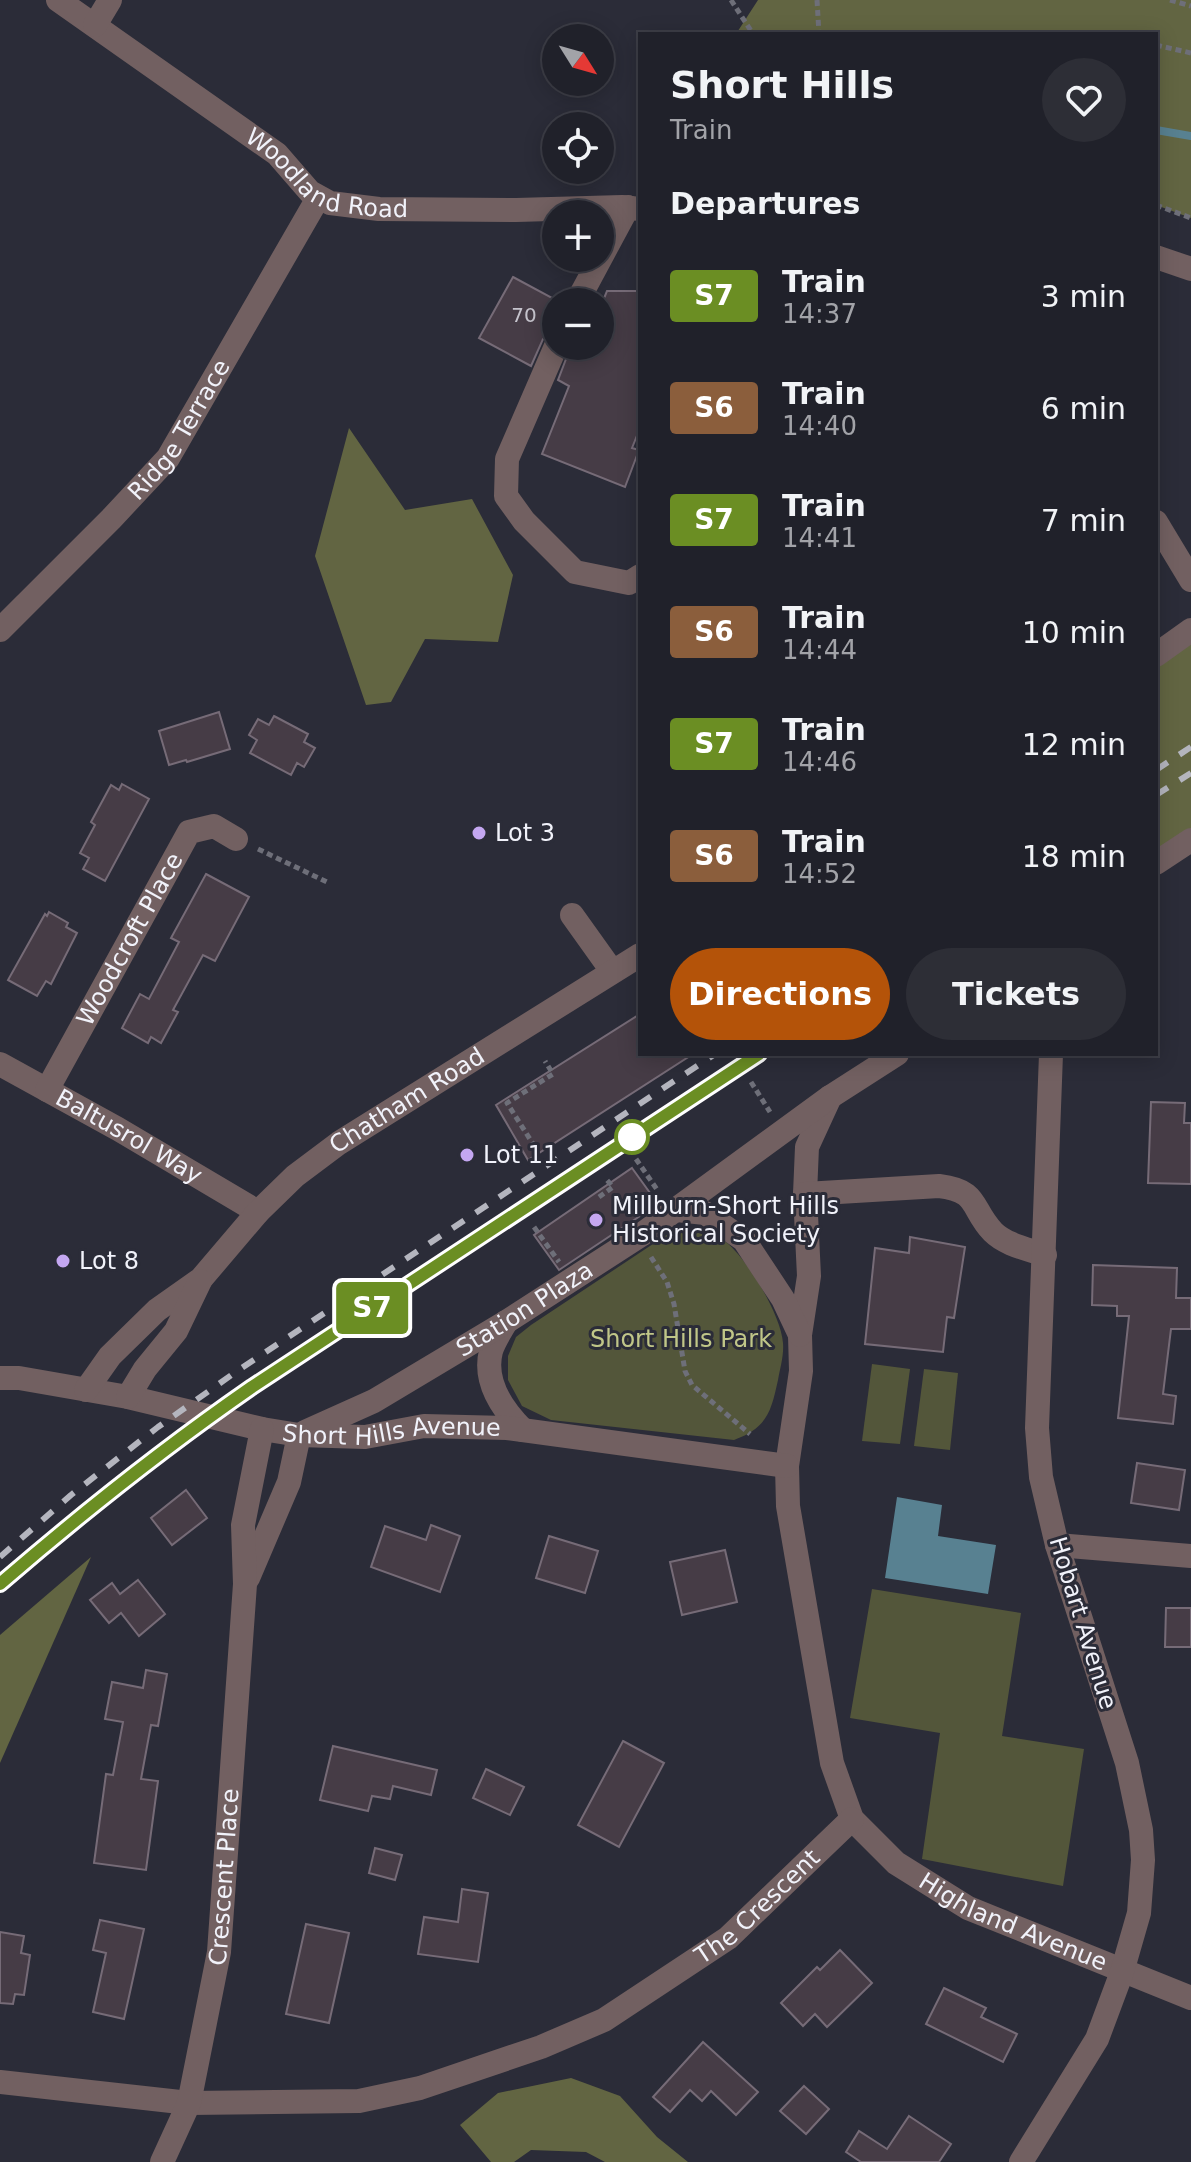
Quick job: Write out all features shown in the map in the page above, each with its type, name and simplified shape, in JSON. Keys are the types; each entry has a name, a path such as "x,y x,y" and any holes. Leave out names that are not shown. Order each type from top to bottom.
{"street":[{"name":"Woodland Road","path":"58,0 277,154 318,198 344,206 379,209 634,208"},
{"path":"95,25 110,0"},
{"name":"Ridge Terrace","path":"0,630 168,458 318,198"},
{"path":"585,288 634,208"},
{"path":"1158,258 1191,269"},
{"path":"550,360 507,459 506,496 524,521 575,572 629,583 638,577"},
{"path":"1158,525 1191,580"},
{"path":"1158,654 1191,630"},
{"name":"Woodcroft Place","path":"47,1090 189,832 214,826 236,839"},
{"path":"1158,862 1191,840"},
{"path":"572,915 612,971"},
{"name":"Chatham Road","path":"86,1390 110,1356 157,1310 201,1279 258,1212 297,1175 339,1143 638,956"},
{"name":"Station Plaza","path":"299,1435 374,1401 506,1322 669,1202 894,1056"},
{"name":"Hobart Avenue","path":"1021,2162 1097,2039 1122,1972 1139,1913 1143,1860 1141,1830 1127,1763 1057,1545 1041,1477 1037,1428 1051,1056"},
{"name":"Baltusrol Way","path":"0,1064 258,1212"},
{"path":"830,1097 807,1147 805,1194 809,1276 800,1335 801,1371 787,1466 788,1506 832,1763 852,1819"},
{"path":"805,1194 939,1186 956,1188 967,1194 992,1231 1003,1240 1045,1255"},
{"path":"669,1202 705,1213 744,1240 783,1299 800,1335"},
{"name":"Chatham Road","path":"128,1397 145,1369 176,1331 201,1279"},
{"path":"506,1322 491,1352 490,1383 511,1418 523,1430"},
{"name":"Short Hills Avenue","path":"0,1378 19,1378 128,1397 299,1435 365,1437 424,1426 523,1430 787,1466"},
{"name":"Crescent Place","path":"162,2162 189,2103 219,1952 245,1584 243,1525 262,1429"},
{"name":"Crescent Place","path":"245,1584 289,1482 299,1435"},
{"path":"1057,1545 1191,1556"},
{"name":"Highland Avenue","path":"852,1819 896,1863 968,1908 1191,1998"},
{"name":"The Crescent","path":"0,2082 189,2103 359,2101 420,2088 541,2047 604,2020 728,1938 852,1819"}],"path":[{"path":"731,0 752,32"},
{"path":"817,0 819,32"},
{"path":"1170,0 1191,6"},
{"path":"1158,45 1191,53"},
{"path":"1158,206 1191,218"},
{"path":"236,839 329,883"},
{"path":"535,1147 507,1103 553,1074 545,1061"},
{"path":"751,1082 764,1103"},
{"path":"636,1159 669,1202"},
{"path":"599,1197 613,1187 606,1179"},
{"path":"534,1227 561,1265"},
{"path":"650,1256 667,1282 685,1371 692,1385 750,1434"}],"green space":[{"path":"758,0 1191,0 1191,218 1158,206 1158,32 737,32"},
{"path":"349,428 405,510 472,499 513,575 498,642 425,639 391,702 366,705 315,556"},
{"path":"1191,621 1191,844 1158,865 1158,643"},
{"name":"Short Hills Park","path":"697,1232 720,1238 735,1250 762,1289 781,1331 783,1353 778,1380 770,1410 761,1424 734,1440 551,1420 522,1406 508,1380 508,1356 516,1337 668,1234"},
{"path":"872,1364 910,1369 900,1444 862,1441"},
{"path":"924,1369 958,1373 950,1450 914,1446"},
{"path":"91,1557 0,1763 0,1635"},
{"path":"872,1589 1021,1613 1002,1736 1084,1749 1063,1886 922,1859 940,1733 850,1718"},
{"path":"571,2078 620,2096 657,2137 688,2162 605,2162 586,2152 531,2150 514,2162 491,2162 460,2125 498,2093"}],"water":[{"path":"897,1497 942,1505 938,1536 996,1545 988,1594 885,1578"}],"building":[{"path":"513,277 542,293 542,341 531,366 479,338"},
{"path":"614,291 638,291 638,433 632,448 638,453 625,487 542,454 569,386 558,380 566,360 614,360"},
{"path":"219,712 230,749 169,765 159,731"},
{"path":"274,716 308,734 304,742 315,748 304,767 297,763 291,775 250,753 257,740 249,735 258,719 269,725"},
{"path":"122,784 149,799 105,881 83,869 89,858 80,853 95,825 91,822 111,785 119,790"},
{"path":"206,874 249,897 215,961 203,955 173,1010 178,1012 161,1043 151,1037 148,1043 122,1028 140,994 149,999 179,942 171,938"},
{"path":"49,912 68,923 66,927 77,933 51,984 46,981 37,996 8,980"},
{"path":"638,1015 638,1056 690,1056 528,1160 496,1105"},
{"path":"1151,1102 1185,1103 1184,1123 1191,1123 1191,1184 1148,1183"},
{"name":"Millburn-Short Hills Historical Society","path":"632,1168 658,1204 559,1270 534,1235"},
{"path":"910,1237 965,1247 954,1318 947,1317 943,1352 865,1344 875,1248 909,1253"},
{"path":"1093,1265 1177,1268 1176,1298 1191,1298 1191,1329 1171,1329 1163,1394 1176,1396 1173,1424 1118,1418 1129,1316 1117,1316 1117,1306 1092,1305"},
{"path":"1137,1463 1185,1470 1179,1510 1131,1503"},
{"path":"186,1490 207,1518 172,1545 151,1518"},
{"path":"431,1525 460,1536 440,1592 371,1567 385,1526 426,1540"},
{"path":"549,1536 598,1551 585,1593 536,1578"},
{"path":"725,1550 737,1602 682,1615 670,1562"},
{"path":"138,1580 165,1614 139,1636 121,1613 109,1623 90,1600 112,1583 120,1594"},
{"path":"1166,1608 1191,1608 1191,1647 1165,1647"},
{"path":"146,1670 167,1674 158,1726 151,1725 141,1779 158,1781 146,1870 94,1863 106,1774 113,1775 123,1722 105,1719 112,1682 143,1688"},
{"path":"623,1741 664,1763 619,1847 578,1825"},
{"path":"333,1746 437,1770 431,1795 393,1786 390,1799 372,1796 368,1811 320,1800"},
{"path":"486,1769 524,1787 510,1815 473,1798"},
{"path":"375,1848 402,1855 395,1880 369,1873"},
{"path":"462,1889 488,1893 478,1962 418,1954 424,1917 458,1922"},
{"path":"100,1920 144,1929 124,2019 93,2012 106,1953 93,1950"},
{"path":"306,1924 349,1933 329,2023 286,2014"},
{"path":"0,1932 24,1936 21,1953 30,1955 24,1995 15,1994 13,2004 0,2003"},
{"path":"840,1950 872,1983 827,2027 815,2014 803,2026 781,2003 817,1967 820,1970"},
{"path":"944,1988 986,2008 981,2017 1017,2034 1003,2062 926,2024"},
{"path":"703,2042 758,2092 736,2115 711,2091 702,2101 690,2090 670,2112 653,2097"},
{"path":"804,2086 829,2109 806,2134 780,2111"},
{"path":"909,2116 951,2144 939,2162 861,2162 846,2152 859,2131 887,2149"}],"waterway":[{"path":"1158,130 1191,136"}],"railway":[{"path":"1158,769 1191,747"},
{"path":"1158,794 1191,773"},
{"path":"0,1557 71,1495 158,1427 240,1369 712,1056"},
{"path":"0,1584 123,1482 252,1387 756,1056"}],"train":[{"name":"S7","path":"0,1584 85,1511 171,1444 252,1387 756,1056"}],"place":[{"name":"Lot 3","path":"479,833"},
{"name":"Lot 11","path":"467,1155"},
{"name":"Millburn-Short Hills Historical Society","path":"596,1220"},
{"name":"Lot 8","path":"63,1261"}]}
